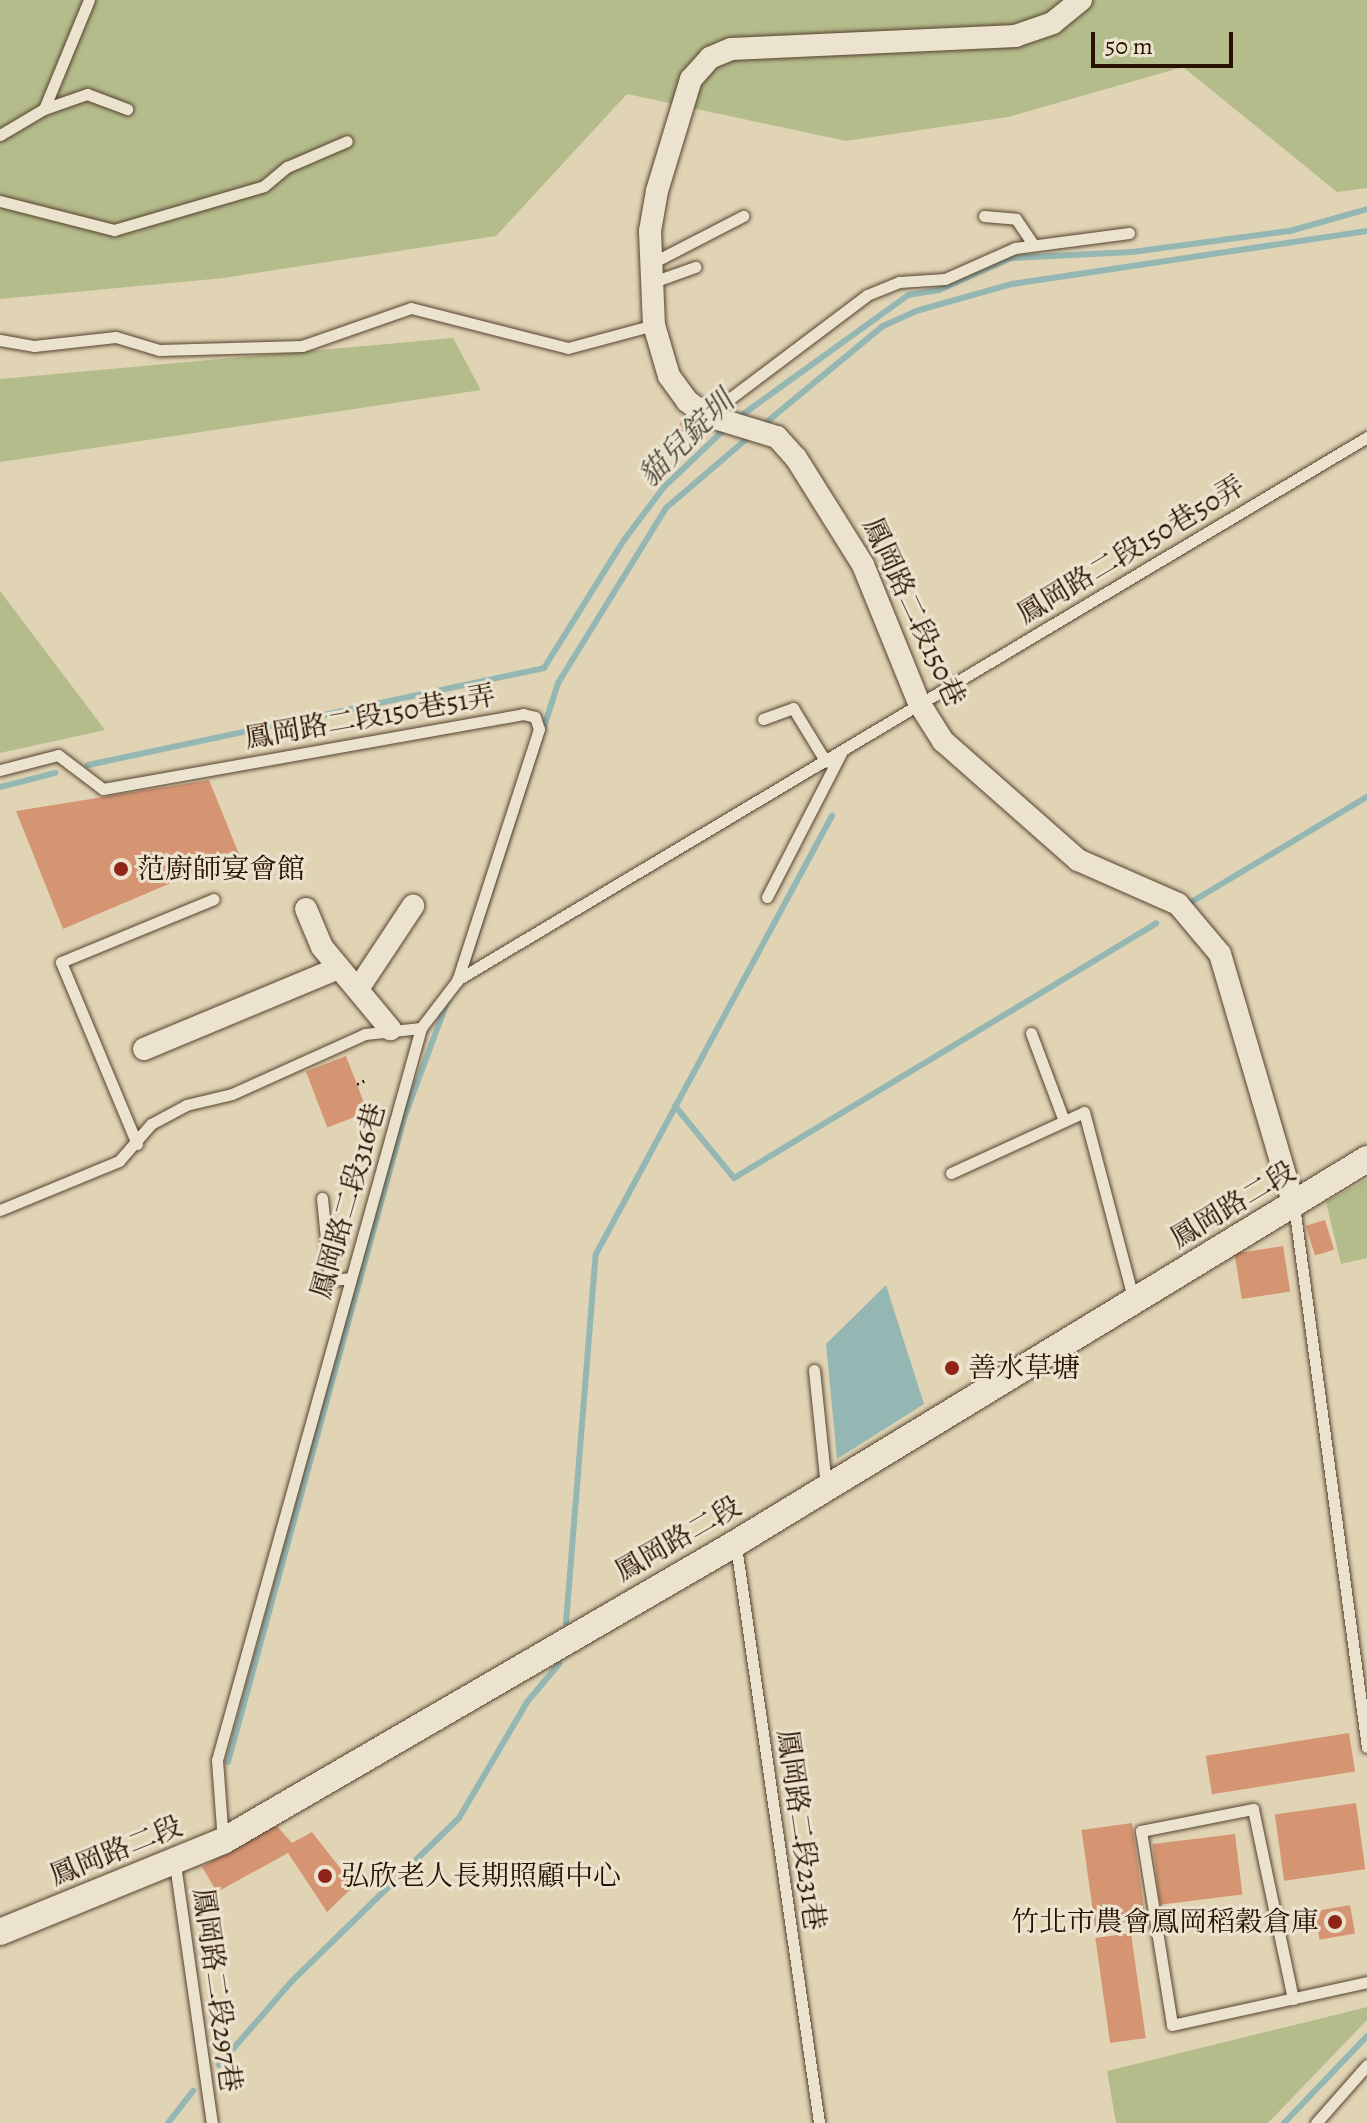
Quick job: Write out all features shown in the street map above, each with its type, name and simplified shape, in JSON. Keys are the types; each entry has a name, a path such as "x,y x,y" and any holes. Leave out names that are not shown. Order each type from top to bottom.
{"street":[{"path":"717,418 669,376 654,325 651,273 657,191 691,79 710,58 731,49 1016,36 1053,23 1081,0"},
{"name":"鳳岡路二段150巷","path":"717,418 777,437 863,565 919,703 943,741 1029,825 1078,860 1178,904 1220,954 1294,1206"},
{"path":"358,989 413,906"},
{"path":"306,909 339,968 390,1029"},
{"path":"144,1049 339,968"},
{"name":"鳳岡路二段","path":"0,1932 175,1864 223,1841 736,1543 1367,1159"}],"lane":[{"path":"44,109 89,0"},
{"path":"0,135 44,109 87,94 127,109"},
{"path":"0,201 114,230 264,186 287,167 347,141"},
{"path":"651,273 743,216"},
{"path":"984,216 1016,219 1033,244"},
{"path":"717,418 867,295 899,282 945,279 1033,244 1129,233"},
{"path":"651,273 695,267"},
{"path":"0,340 34,346 116,337 159,350 302,346 411,308 568,348 654,325"},
{"name":"鳳岡路二段150巷50弄","path":"919,703 1367,437"},
{"name":"鳳岡路二段150巷51弄","path":"457,981 826,762 919,703"},
{"path":"763,719 793,708 826,762"},
{"name":"鳳岡路二段150巷51弄","path":"0,770 58,755 103,789 535,717 539,729 457,981 421,1028"},
{"path":"767,897 842,751"},
{"path":"137,1144 61,962 214,899"},
{"path":"0,1210 119,1161 137,1144 151,1124 186,1105 390,1029 421,1028"},
{"name":"鳳岡路二段316巷","path":"223,1841 217,1760 421,1028"},
{"path":"1031,1033 1064,1121"},
{"path":"951,1173 1084,1112 1135,1302"},
{"path":"322,1198 330,1280 351,1278"},
{"path":"1294,1206 1367,1747"},
{"path":"814,1370 826,1488"},
{"name":"鳳岡路二段231巷","path":"736,1543 819,2123"},
{"path":"1293,1999 1253,1809 1141,1831 1172,2025 1293,1999 1367,1982"},
{"name":"鳳岡路二段297巷","path":"175,1864 212,2123"},
{"path":"1316,2123 1367,2065"}],"path":[{"path":"357,1084 366,1080"}],"green space":[{"path":"0,0 1367,0 1367,188 1337,192 1183,67 1008,117 846,141 627,94 496,236 224,278 0,299"},
{"path":"453,338 481,390 0,462 0,379"},
{"path":"0,591 105,730 0,753"},
{"path":"1367,1179 1367,1258 1341,1264 1326,1202"},
{"path":"1367,2007 1367,2020 1268,2123 1116,2123 1107,2071"}],"water":[{"path":"886,1285 924,1404 837,1459 826,1344"}],"building":[{"path":"680,421 696,422 695,433 679,432"},
{"name":"范廚師宴會館","path":"209,780 239,854 63,929 16,811"},
{"path":"346,1056 368,1112 327,1127 306,1071"},
{"path":"1325,1220 1334,1250 1315,1255 1306,1226"},
{"path":"1283,1246 1290,1291 1242,1299 1235,1254"},
{"path":"1349,1733 1355,1772 1212,1794 1206,1756"},
{"path":"1356,1803 1365,1869 1284,1881 1275,1814"},
{"path":"1132,1823 1145,1919 1095,1926 1081,1830"},
{"name":"弘欣老人長期照顧中心","path":"275,1824 292,1843 312,1832 354,1886 327,1912 288,1853 217,1892 202,1867"},
{"path":"1235,1834 1242,1895 1160,1905 1153,1844"},
{"name":"竹北市農會鳳岡稻穀倉庫","path":"1350,1905 1355,1934 1320,1940 1315,1911"},
{"path":"1131,1933 1146,2038 1110,2043 1095,1938"}],"waterway":[{"name":"貓兒錠圳","path":"735,420 908,295 939,290 1011,258 1132,252 1290,231 1367,209"},
{"path":"762,426 883,326 916,311 1012,284 1367,231"},
{"name":"貓兒錠圳","path":"88,765 544,668 624,540 664,487 727,427"},
{"path":"469,959 558,683 666,508 750,436"},
{"name":"貓兒錠圳","path":"0,787 55,773"},
{"path":"1188,904 1367,797"},
{"path":"566,1623 596,1254 832,816"},
{"path":"675,1106 734,1178 1156,923"},
{"path":"228,1762 404,1118 448,1000"},
{"path":"219,2065 292,1981 459,1818 527,1702 559,1664"},
{"path":"1284,2123 1367,2036"},
{"path":"168,2123 193,2091"}],"place":[{"name":"范廚師宴會館","path":"121,869"},
{"name":"善水草塘","path":"952,1368"},
{"name":"弘欣老人長期照顧中心","path":"325,1876"},
{"name":"竹北市農會鳳岡稻穀倉庫","path":"1335,1922"}]}
